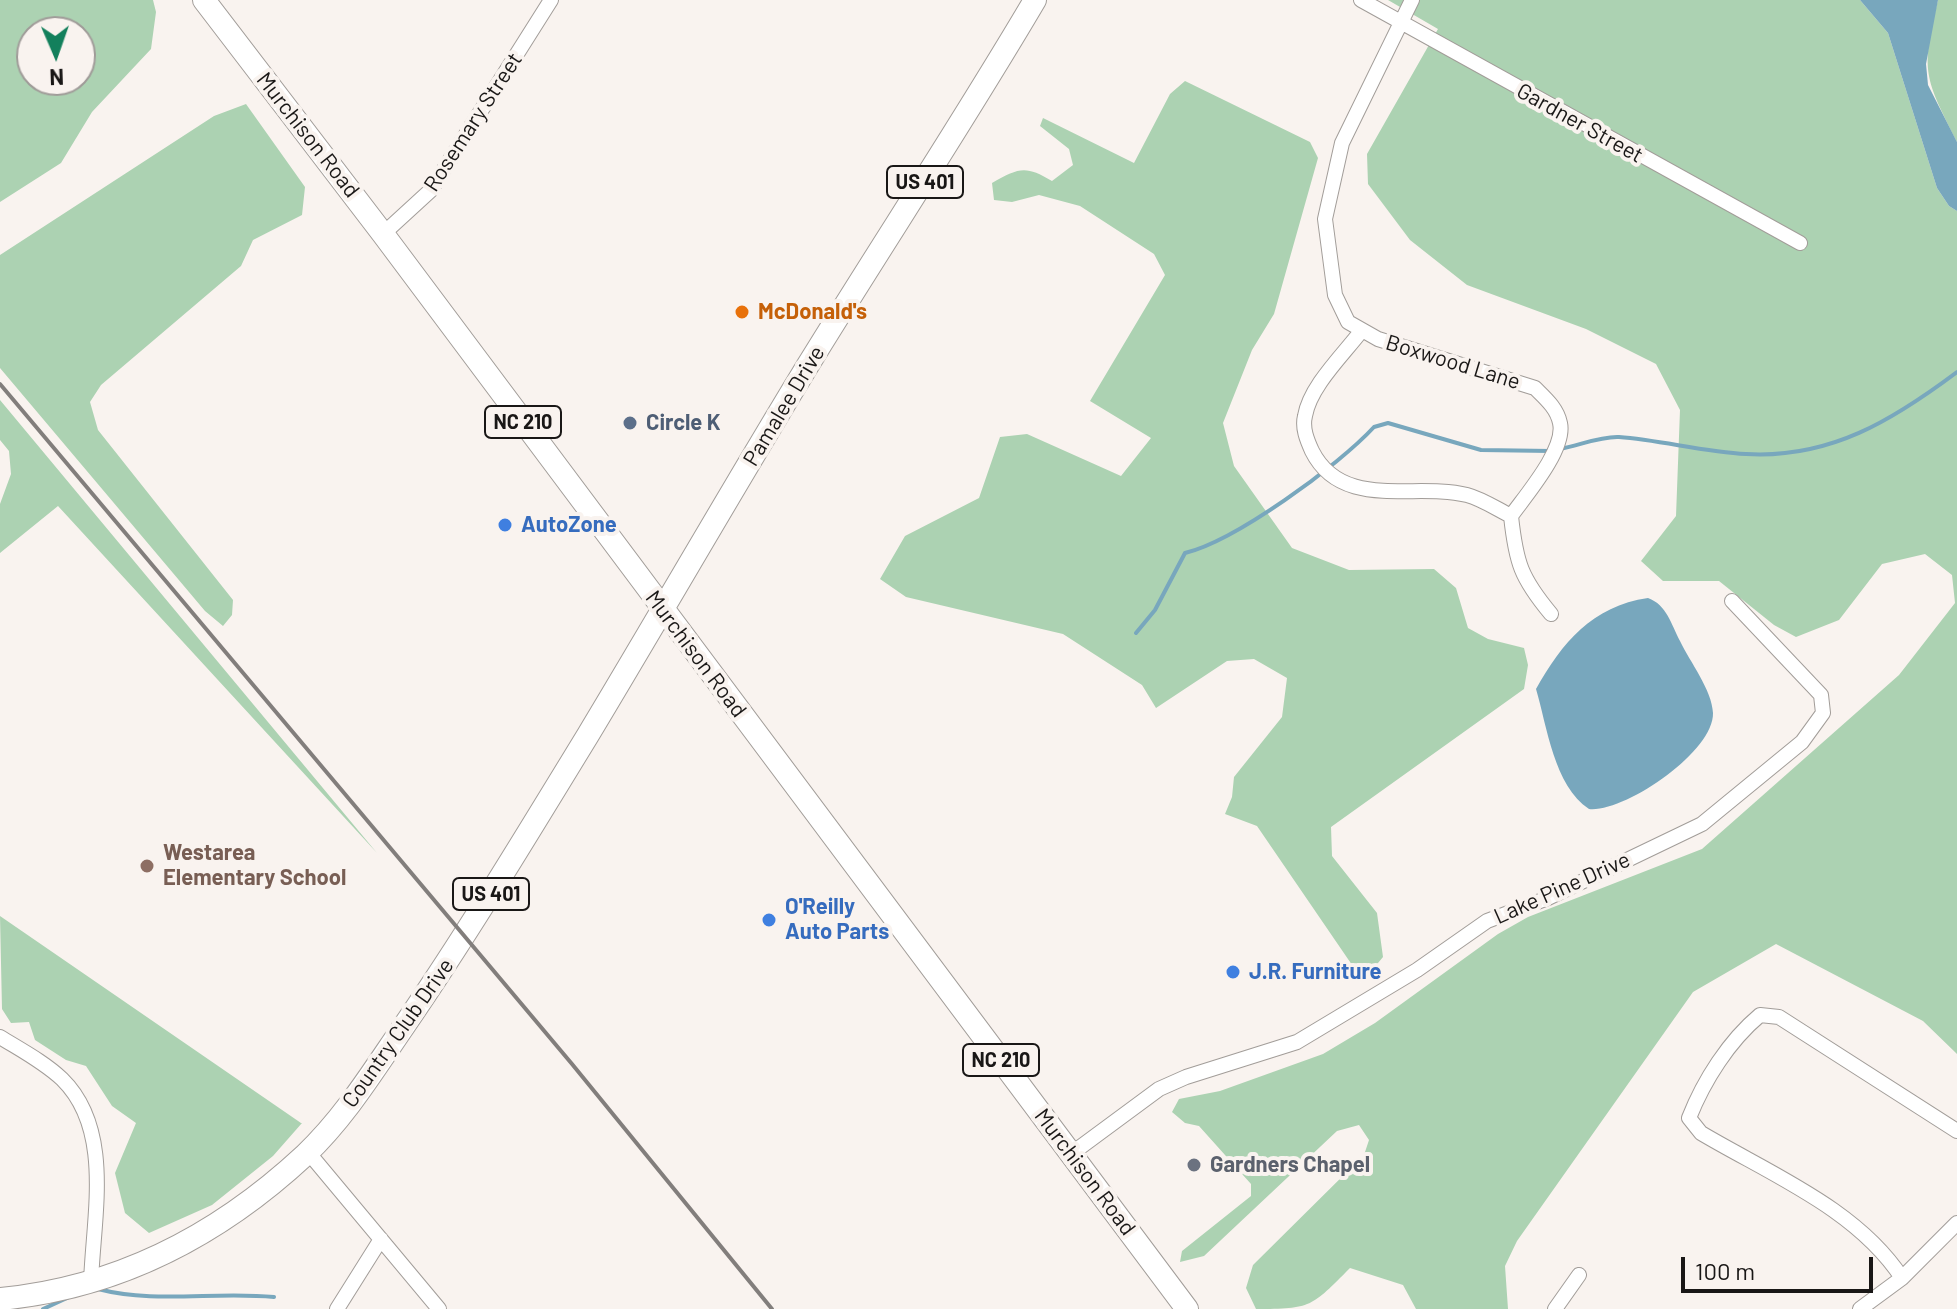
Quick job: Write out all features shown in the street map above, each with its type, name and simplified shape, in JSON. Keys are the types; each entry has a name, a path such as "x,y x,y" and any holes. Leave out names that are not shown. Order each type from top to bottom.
{"main road":[{"name":"Pamalee Drive","path":"663,611 806,368 1035,0"},
{"name":"Murchison Road","path":"213,3 663,611 1187,1309"},
{"name":"Country Club Drive","path":"0,1299 40,1295 91,1283 151,1260 193,1239 258,1195 308,1152 369,1081 465,937 663,611"}],"street":[{"name":"Rosemary Street","path":"383,234 431,190 551,0"},
{"name":"Gardner Street","path":"1361,0 1800,243"},
{"name":"Boxwood Lane","path":"1412,0 1398,23 1342,143 1325,219 1335,295 1348,322 1378,339 1535,388 1551,404 1561,425 1556,450 1511,516"},
{"path":"1362,330 1317,390 1305,415 1305,437 1317,460 1341,483 1363,490 1441,491 1469,496 1511,516 1515,558 1525,582 1551,614"},
{"name":"Lake Pine Drive","path":"1071,1154 1159,1089 1186,1077 1297,1042 1417,970 1487,921 1548,898 1702,824 1802,742 1823,713 1821,695 1732,601"},
{"path":"1902,1278 1878,1247 1840,1215 1701,1133 1689,1118 1696,1100 1738,1034 1760,1015 1779,1017 1957,1131"},
{"path":"0,1037 62,1080 83,1108 90,1124 96,1158 91,1283"},
{"path":"308,1152 439,1309"},
{"path":"1860,1309 1902,1278 1957,1223"},
{"path":"337,1309 381,1239"},
{"path":"1555,1309 1579,1275"}],"green space":[{"path":"0,0 153,0 156,12 151,49 92,112 61,163 0,202"},
{"path":"1388,0 1860,0 1888,33 1937,188 1949,206 1957,211 1957,1054 1923,1021 1776,944 1693,992 1517,1241 1505,1266 1508,1309 1416,1309 1403,1285 1350,1268 1327,1291 1309,1303 1289,1308 1256,1309 1246,1288 1253,1265 1364,1155 1369,1140 1359,1125 1337,1131 1204,1256 1180,1262 1182,1251 1251,1196 1251,1184 1199,1126 1185,1123 1172,1112 1179,1099 1220,1091 1323,1054 1375,1023 1498,934 1528,917 1702,849 1899,675 1955,603 1952,575 1925,554 1882,564 1839,620 1796,637 1774,625 1719,581 1663,581 1641,561 1676,516 1680,410 1656,364 1586,329 1467,285 1410,240 1368,184 1367,154 1438,29"},
{"path":"1938,0 1957,0 1957,142 1938,103 1929,74 1929,44"},
{"path":"1185,81 1310,142 1318,158 1274,314 1252,350 1223,423 1234,466 1292,548 1349,570 1434,569 1456,588 1468,628 1488,639 1524,648 1528,665 1524,689 1331,827 1332,856 1377,913 1383,957 1363,981 1257,826 1225,814 1232,797 1234,777 1282,717 1287,678 1254,659 1227,661 1156,708 1142,685 1063,634 906,597 880,579 905,536 979,498 1000,437 1027,434 1121,476 1151,438 1090,401 1165,275 1154,254 1080,206 1039,195 1012,202 994,200 992,183 1022,170 1035,172 1052,181 1073,165 1069,149 1040,126 1043,118 1134,163 1170,94"},
{"path":"246,104 305,187 302,215 253,240 241,266 101,385 90,402 98,430 233,600 232,615 223,626 205,611 0,368 0,255 214,116"},
{"path":"0,400 377,853 58,506 0,553 0,504 11,474 9,451 0,440"},
{"path":"0,916 302,1123 273,1156 212,1205 149,1233 125,1213 115,1173 136,1123 112,1106 86,1066 66,1060 35,1040 29,1022 11,1023 2,1009"}],"water":[{"path":"1860,0 1938,0 1926,64 1928,85 1957,142 1957,211 1949,206 1937,188 1888,33"},
{"path":"1648,598 1660,605 1668,616 1705,686 1713,713 1709,728 1683,762 1644,791 1604,808 1589,809 1577,799 1560,771 1536,689 1557,656 1581,629 1611,609"}],"waterway":[{"path":"1559,449 1619,437 1746,454 1805,450 1859,433 1909,406 1957,372"},
{"path":"1136,633 1155,610 1185,553 1231,534 1285,500 1312,481 1374,427 1388,423 1481,450 1551,451"},
{"path":"98,1289 141,1296 274,1297"},
{"path":"43,1309 67,1298"}],"railway":[{"path":"0,384 572,1064 772,1309"}],"place":[{"name":"McDonald's","path":"742,312"},
{"name":"Circle K","path":"630,423"},
{"name":"AutoZone","path":"505,525"},
{"name":"Westarea Elementary School","path":"147,866"},
{"name":"O'Reilly Auto Parts","path":"769,920"},
{"name":"J.R. Furniture","path":"1233,972"},
{"name":"Gardners Chapel","path":"1194,1165"}]}
